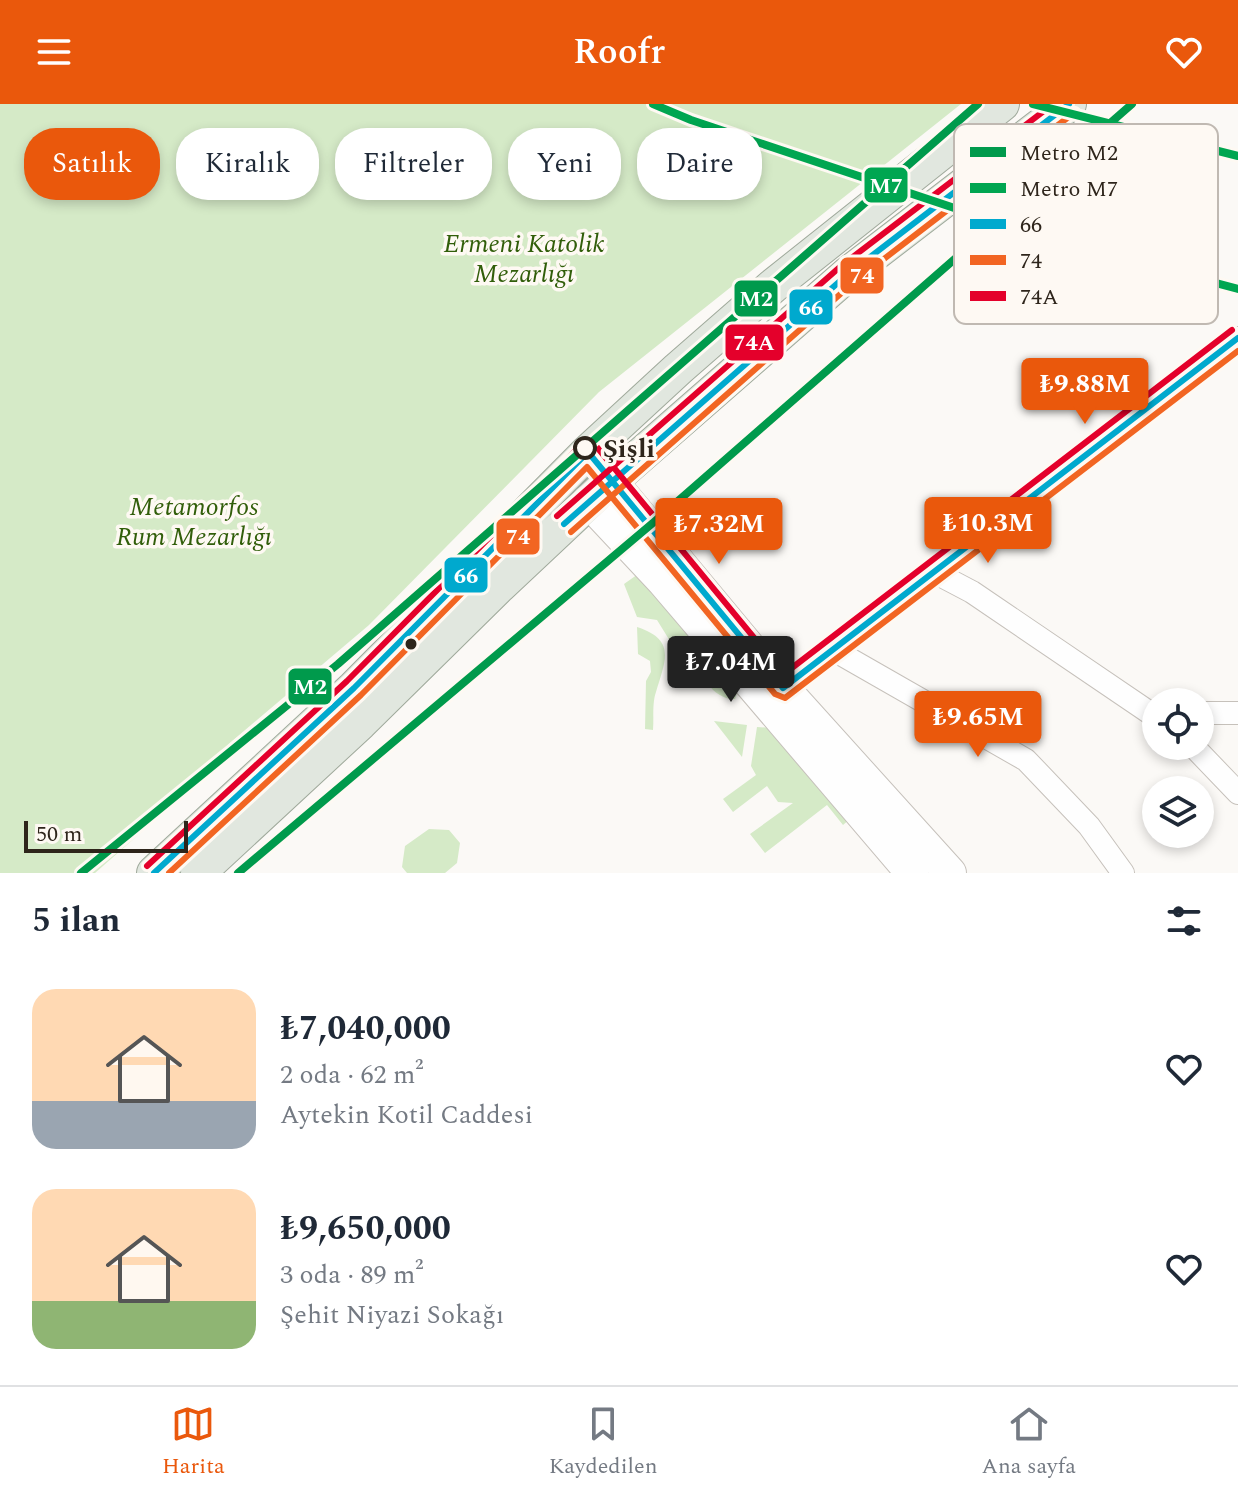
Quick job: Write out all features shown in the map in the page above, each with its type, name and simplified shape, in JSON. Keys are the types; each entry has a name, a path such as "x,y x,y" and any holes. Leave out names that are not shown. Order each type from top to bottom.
{"main road":[{"path":"977,124 1002,104"},
{"path":"1043,124 1069,104"},
{"path":"154,873 354,688 576,464 773,286 954,142"},
{"path":"198,873 360,723 600,491 848,274 954,192"},
{"path":"576,464 950,873"},
{"path":"600,491 663,581 912,873"}],"street":[{"path":"783,688 1238,338"},
{"path":"959,550 972,592"},
{"path":"932,571 972,592 1142,707"},
{"path":"832,649 1026,760 1089,826 1123,873"},
{"path":"1214,713 1238,713"},
{"path":"1206,760 1238,793"}],"green space":[{"path":"0,104 961,104 599,392 369,625 231,742 145,829 95,873 0,873"},
{"path":"641,572 739,688 735,699 714,691 689,657 672,655 670,641 657,620 637,617 624,584"},
{"path":"637,627 658,638 665,653 654,701 653,730 645,729 646,681 651,672 650,661 638,654"},
{"path":"714,721 747,725 742,757"},
{"path":"757,727 774,728 851,818 843,825 827,805 765,853 750,834 793,803 778,802 767,786 733,812 723,799 756,775 751,766"},
{"path":"429,829 449,830 460,843 457,863 445,873 407,873 402,867 405,846"}],"metro line":[{"name":"M7","path":"653,104 691,120 954,208"},
{"name":"M2","path":"955,124 978,104"},
{"name":"M7","path":"1033,104 1112,124"},
{"name":"M2","path":"1109,124 1132,104"},
{"name":"M2","path":"81,873 338,664 954,125"},
{"name":"M7","path":"1218,151 1238,156"},
{"name":"M2","path":"238,873 654,522 954,260"},
{"name":"M7","path":"1218,284 1238,289"}],"transit line":[{"name":"74A","path":"1027,124 1053,104"},
{"name":"66","path":"1043,124 1069,104"},
{"name":"74","path":"1059,124 1075,112"},
{"name":"74A","path":"557,516 841,266 954,180"},
{"name":"66","path":"564,524 848,274 954,192"},
{"name":"74","path":"571,532 854,282 954,205"},
{"name":"74A","path":"147,866 347,681 583,443 590,442 596,446 784,674 1232,330"},
{"name":"66","path":"154,873 354,688 588,452 783,688 1238,338"},
{"name":"74","path":"169,873 361,695 587,467 775,694 785,698 1238,351"}],"place":[{"name":"Şişli","path":"585,448"}],"park label":[{"name":"Ermeni Katolik Mezarlığı","path":"524,258"},
{"name":"Metamorfos Rum Mezarlığı","path":"194,521"}]}
